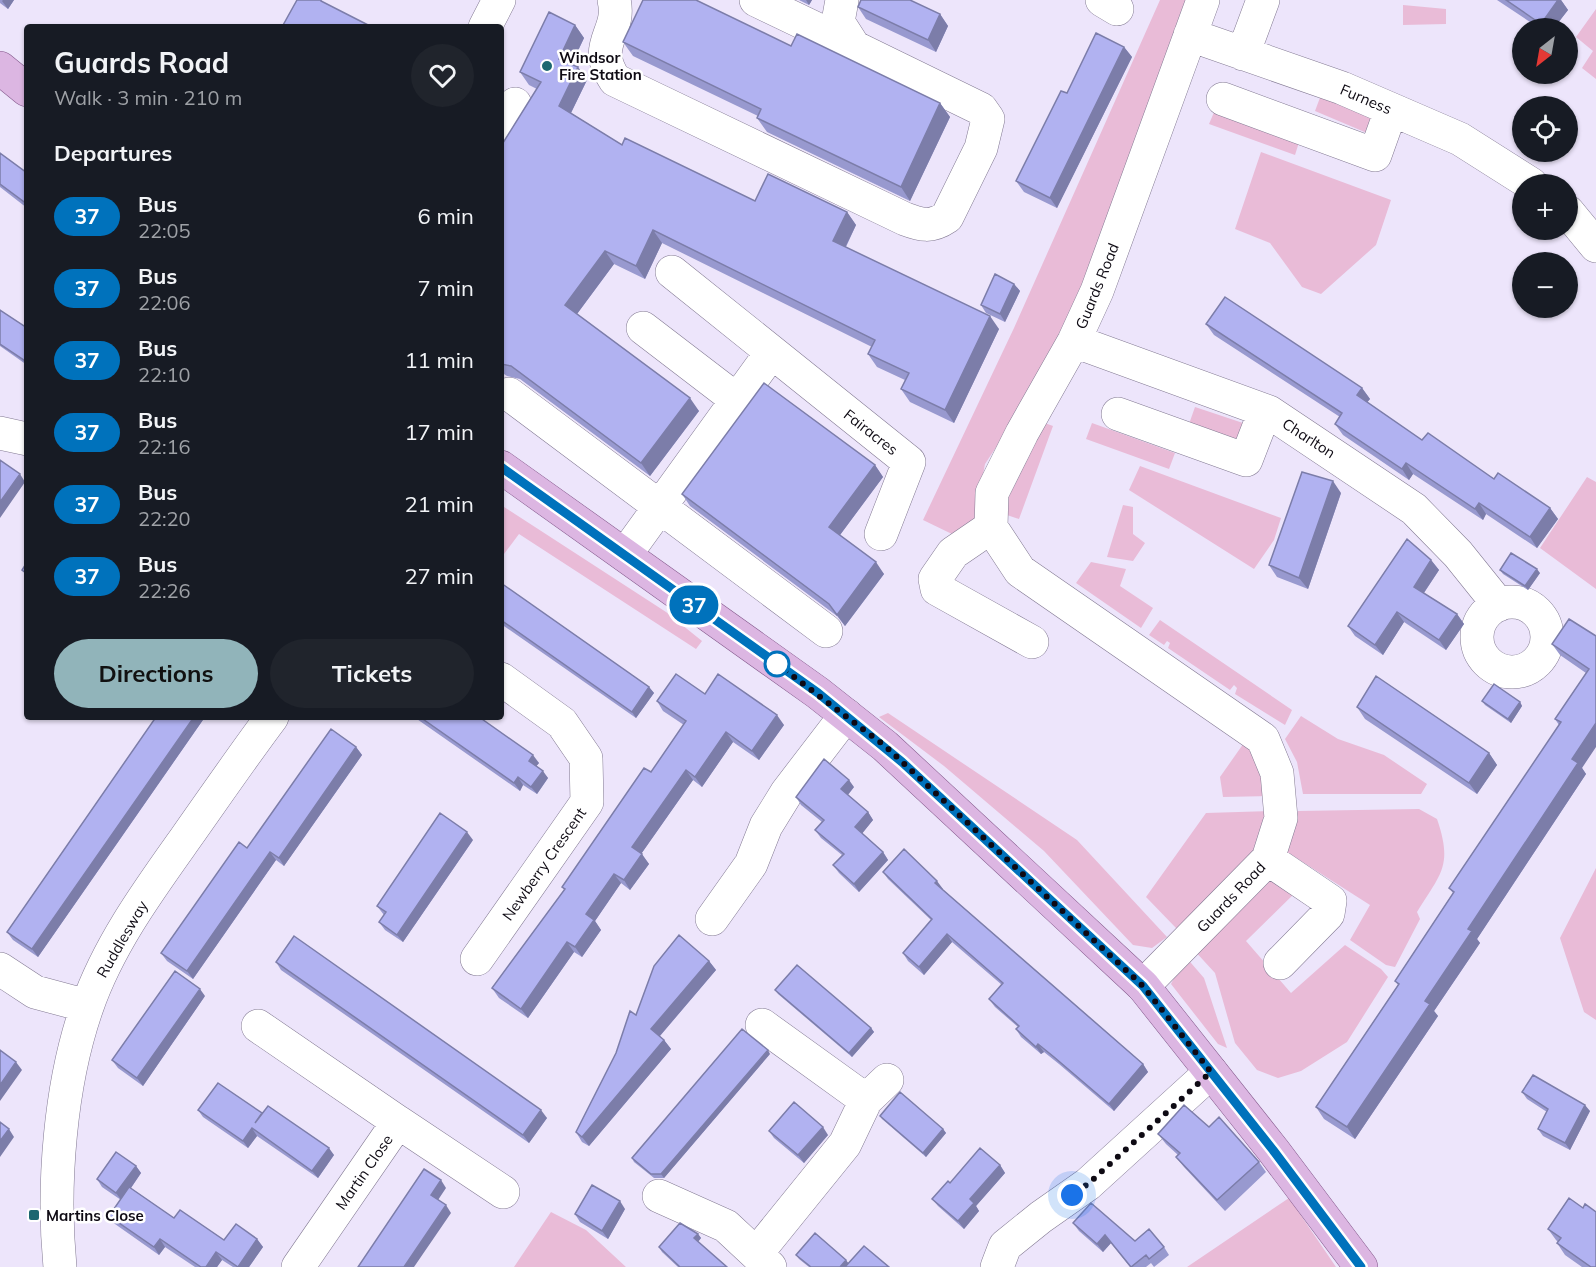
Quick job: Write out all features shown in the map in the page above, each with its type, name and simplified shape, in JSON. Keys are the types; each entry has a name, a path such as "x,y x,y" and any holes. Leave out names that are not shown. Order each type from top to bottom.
{"main road":[{"path":"0,68 24,88"},
{"path":"504,469 846,715 885,746 1143,986 1361,1267"}],"street":[{"path":"487,24 499,0"},
{"path":"614,0 612,25 604,53 606,67 615,80 905,219 923,225 936,225 947,217 981,148 988,119 981,109 756,0"},
{"path":"842,0 838,22 854,46"},
{"name":"Guards Road","path":"1143,986 1268,859 1281,818 1277,773 1263,739 1020,571 991,527 993,494 1022,433 1074,341 1097,291 1203,0"},
{"path":"1243,54 1263,0"},
{"name":"Furness","path":"1190,35 1342,88 1460,139 1515,174"},
{"path":"1223,99 1375,155 1391,110"},
{"path":"1578,224 1596,246"},
{"name":"Fairacres","path":"672,272 771,354 909,462 881,534"},
{"path":"643,328 737,400"},
{"name":"Charlton","path":"1074,341 1265,411 1298,430 1414,509 1458,554 1499,604"},
{"path":"625,555 771,354"},
{"path":"509,394 826,631"},
{"path":"1118,414 1246,460 1265,411"},
{"path":"0,433 24,438"},
{"path":"991,527 953,553 935,579 937,589 1032,642"},
{"name":"Newberry Crescent","path":"479,943 587,802 586,758 562,723 504,681"},
{"path":"712,919 751,864 765,826 787,792 846,715"},
{"name":"Ruddlesway","path":"60,1267 56,1220 59,1158 72,1059 87,1006 110,954 160,874 270,720"},
{"path":"1268,859 1330,901 1328,914 1280,963"},
{"path":"0,969 35,992 87,1006"},
{"path":"659,1196 726,1226 763,1260 845,1144 876,1090 762,1025"},
{"path":"267,1041 398,1122"},
{"path":"997,1267 1005,1246 1088,1184 1211,1072"},
{"name":"Martin Close","path":"298,1267 398,1122 503,1192"}],"shaded area":[{"path":"1160,0 1195,0 1061,349 985,464 980,490 979,517 954,535 923,520 1014,328"},
{"path":"1403,5 1446,9 1446,24 1403,25"},
{"path":"1596,9 1596,79 1582,68 1593,51 1578,39 1578,34"},
{"path":"1321,95 1374,116 1367,133 1315,111"},
{"path":"1215,110 1300,139 1295,155 1209,124"},
{"path":"1261,152 1391,200 1376,245 1321,294 1302,287 1270,243 1235,229"},
{"path":"1195,407 1249,425 1243,443 1189,424"},
{"path":"1042,422 1053,426 1019,519 1004,514 1011,467"},
{"path":"1092,423 1175,453 1169,469 1086,439"},
{"path":"1140,466 1281,518 1274,540 1254,569 1129,490"},
{"path":"1587,477 1596,482 1596,589 1540,548"},
{"path":"1123,505 1133,507 1133,534 1145,543 1133,561 1107,557"},
{"path":"504,507 666,612 702,641 696,649 519,534 504,554"},
{"path":"1091,562 1126,569 1120,586 1153,608 1141,628 1076,583"},
{"path":"1160,620 1292,710 1285,725 1235,694 1237,688 1234,685 1230,690 1168,648 1170,643 1167,641 1164,645 1149,635"},
{"path":"888,713 1077,840 1167,937 1152,948 1133,945 1044,851 944,766 879,717"},
{"path":"1301,716 1338,739 1384,755 1427,784 1421,794 1303,794 1297,762 1285,739"},
{"path":"1246,740 1271,796 1223,797 1220,777"},
{"path":"1419,809 1437,819 1442,835 1444,859 1438,878 1417,912 1420,919 1395,967 1386,965 1350,940 1370,905 1287,852 1298,811"},
{"path":"1271,811 1252,862 1177,929 1146,897 1206,813"},
{"path":"1596,868 1596,1020 1584,1012 1560,938"},
{"path":"1270,876 1302,886 1246,941 1291,993 1345,945 1381,969 1388,977 1347,1042 1301,1071 1278,1078 1257,1070 1235,1043 1215,973 1193,949"},
{"path":"1185,956 1204,978 1227,1048 1218,1044 1171,984"},
{"path":"1289,1198 1336,1267 1187,1267"},
{"path":"551,1212 586,1230 626,1267 514,1267"}],"building":[{"path":"297,0 321,0 366,24 284,24"},
{"path":"643,0 696,0 791,46 797,34 940,103 901,187 757,118 761,109 623,42"},
{"path":"861,0 910,0 940,14 928,40 858,7"},
{"path":"1506,0 1558,0 1545,18 1532,18"},
{"path":"549,12 575,25 559,59 578,67 559,106 622,145 625,138 755,201 768,174 847,212 833,241 990,316 945,410 901,389 909,373 868,354 875,340 653,230 636,266 605,251 565,305 690,398 641,463 511,366 504,365 504,141 541,82 520,72"},
{"path":"1096,33 1124,47 1050,198 1016,181 1061,91 1067,93"},
{"path":"0,153 24,171 24,202 0,184"},
{"path":"995,274 1014,284 1000,314 981,305"},
{"path":"1225,297 1362,388 1357,395 1422,440 1428,433 1494,479 1498,473 1550,508 1530,537 1479,503 1475,509 1406,463 1402,469 1335,424 1342,413 1206,324"},
{"path":"0,310 24,326 24,360 0,344"},
{"path":"764,383 875,465 829,527 876,562 837,615 829,604 682,494"},
{"path":"0,460 20,474 0,502"},
{"path":"1302,472 1333,481 1299,578 1269,565"},
{"path":"1407,539 1431,560 1414,587 1457,614 1439,640 1397,612 1375,645 1348,626"},
{"path":"1511,553 1537,569 1525,586 1500,570"},
{"path":"504,585 649,687 632,712 504,622"},
{"path":"1569,619 1596,636 1596,723 1572,759 1578,763 1468,929 1472,931 1425,1001 1430,1004 1347,1127 1316,1107 1399,984 1395,981 1454,892 1449,888 1561,722 1555,719 1589,669 1552,644"},
{"path":"676,674 705,694 718,674 777,715 752,751 726,732 695,777 686,770 632,847 642,854 624,880 614,874 586,914 594,920 575,947 567,942 521,1009 492,988 565,889 562,887 644,768 651,772 686,721 657,701"},
{"path":"1376,676 1489,753 1469,783 1357,707"},
{"path":"1494,684 1520,702 1508,719 1482,701"},
{"path":"154,720 192,720 32,949 7,932"},
{"path":"424,720 483,720 533,755 529,761 543,771 531,787 518,777 514,783"},
{"path":"331,729 356,747 279,858 270,852 187,971 161,953 239,842 247,848"},
{"path":"824,759 849,780 841,789 868,812 855,827 883,852 854,884 833,865 844,854 815,830 824,820 796,797"},
{"path":"440,813 467,832 397,935 379,922 386,912 377,906"},
{"path":"904,849 937,881 935,883 1143,1064 1109,1104 1038,1044 1036,1047 1016,1029 1019,1026 989,999 1003,983 947,934 919,967 903,953 932,919 883,872"},
{"path":"679,935 709,961 651,1029 664,1040 582,1137 576,1132 616,1053 630,1011 636,1015 654,966"},
{"path":"294,936 541,1110 523,1135 276,962"},
{"path":"797,965 871,1028 849,1053 775,990"},
{"path":"175,971 200,989 137,1078 112,1060"},
{"path":"742,1029 768,1050 661,1174 651,1174 632,1158"},
{"path":"0,1050 16,1062 0,1085"},
{"path":"1533,1075 1585,1105 1565,1143 1538,1129 1548,1109 1522,1092"},
{"path":"218,1083 262,1113 255,1123 268,1106 329,1148 312,1171 252,1128 243,1141 198,1110"},
{"path":"900,1092 943,1129 923,1153 880,1116"},
{"path":"794,1102 823,1127 798,1155 769,1131"},
{"path":"1184,1105 1209,1127 1219,1117 1259,1162 1217,1200 1176,1157 1180,1153 1158,1134"},
{"path":"0,1122 9,1129 0,1141"},
{"path":"980,1148 1000,1165 970,1199 974,1203 958,1221 932,1199 948,1181 950,1183"},
{"path":"116,1152 136,1166 116,1193 97,1179"},
{"path":"424,1169 441,1180 431,1195 446,1205 404,1267 358,1267"},
{"path":"592,1185 620,1201 602,1231 575,1214"},
{"path":"129,1187 174,1218 180,1210 224,1240 236,1224 257,1239 238,1267 216,1252 206,1267 201,1267 160,1239 154,1247 109,1216"},
{"path":"1569,1198 1583,1208 1585,1204 1596,1212 1596,1267 1591,1267 1557,1243 1561,1238 1548,1229"},
{"path":"1091,1203 1135,1241 1149,1229 1164,1247 1149,1259 1146,1255 1131,1267 1105,1235 1097,1244 1073,1223"},
{"path":"680,1223 698,1234 694,1238 727,1267 680,1267 659,1247"},
{"path":"815,1233 846,1260 840,1267 811,1267 796,1255"},
{"path":"864,1246 889,1267 845,1267"}],"bus line":[{"name":"37","path":"504,469 818,693 885,746 1143,986 1273,1150 1361,1267"}],"place":[{"name":"Windsor Fire Station","path":"547,66"},
{"name":"Martins Close","path":"34,1215"}],"route":[{"path":"777,664 885,746 1143,986 1211,1072 1088,1184 1072,1195"}]}
